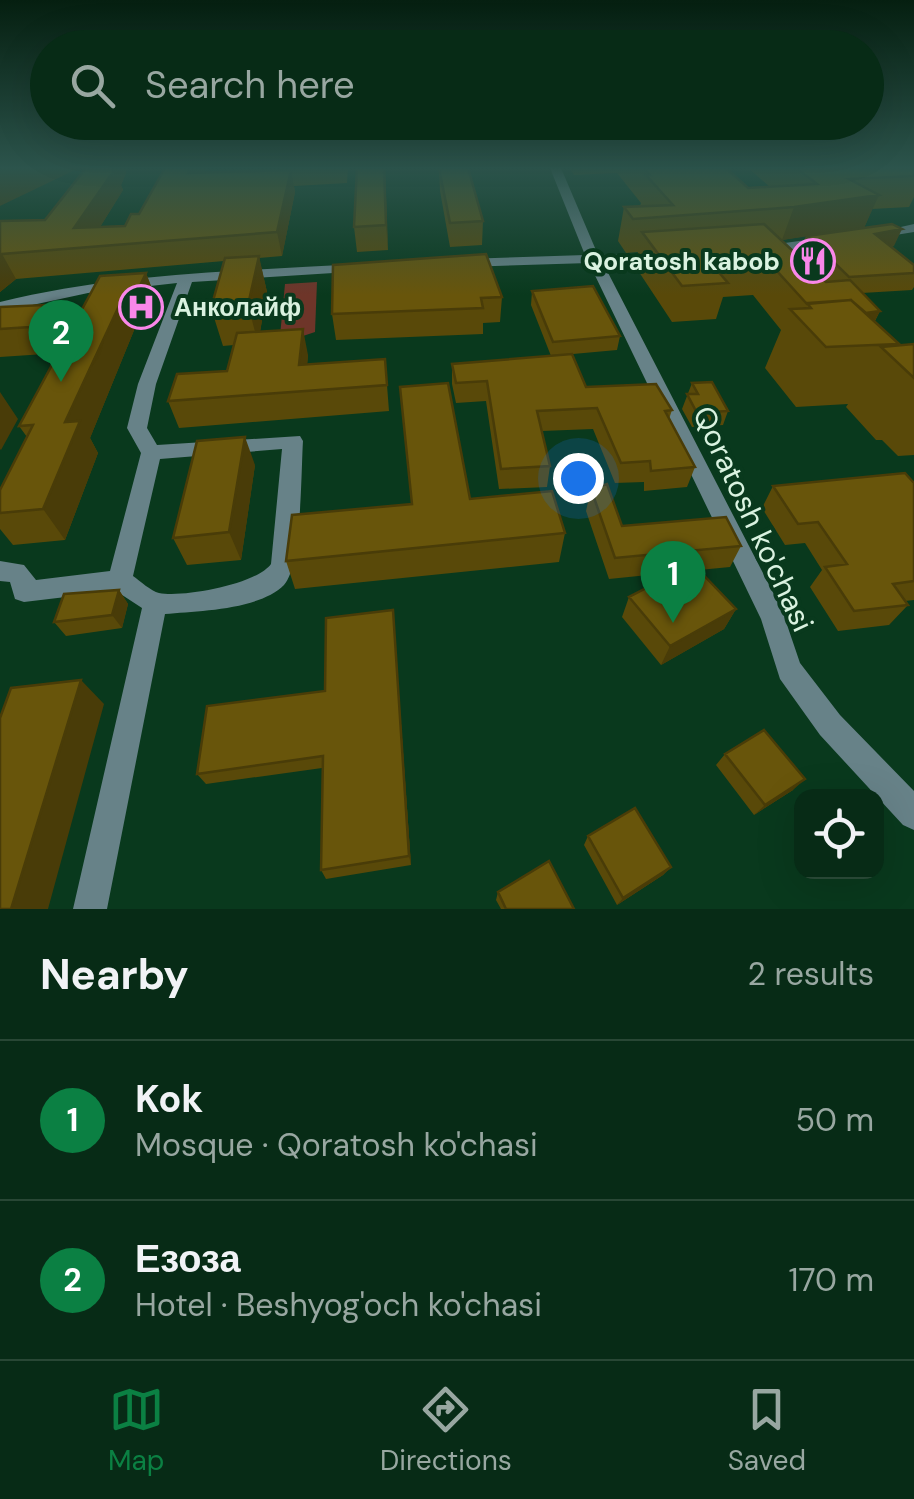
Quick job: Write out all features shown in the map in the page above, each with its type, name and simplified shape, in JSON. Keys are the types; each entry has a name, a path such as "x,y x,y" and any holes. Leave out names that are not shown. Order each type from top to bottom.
{"street":[{"name":"Qoratosh ko'chasi","path":"572,210 773,618 789,670 855,753 914,814"},
{"path":"858,237 914,228"},
{"path":"746,251 841,240"},
{"path":"438,264 593,258 608,262 675,256"},
{"path":"0,307 60,294 186,278 373,268"},
{"path":"120,580 150,452 137,428 147,384 186,278"},
{"path":"0,571 16,572 24,578 24,592 120,580 155,604 261,590 278,580 283,567 293,442 150,452"},
{"path":"90,909 155,604"}],"shaded area":[{"path":"317,282 315,332 297,338 280,336 285,284"}],"building":[{"path":"53,210 86,210 74,228 125,226 131,214 141,210 282,210 277,232 0,256 0,221 45,220"},
{"path":"355,210 385,210 386,225 354,227"},
{"path":"447,210 480,210 483,221 450,223"},
{"path":"627,210 748,210 633,219"},
{"path":"764,224 826,282 850,280 880,311 866,313 851,300 807,304 766,259 711,263 728,283 682,286 642,232"},
{"path":"892,224 902,229 875,234 914,265 914,273 849,277 807,236"},
{"path":"486,254 502,297 481,298 483,308 332,314 333,265"},
{"path":"259,256 248,305 211,308 225,258"},
{"path":"146,273 137,292 125,293 65,422 80,421 43,509 0,513 0,490 33,425 19,426 100,276"},
{"path":"593,286 620,336 553,342 532,291"},
{"path":"851,300 899,344 826,347 790,309 811,308 807,303"},
{"path":"44,305 30,327 0,329 0,307"},
{"path":"303,329 299,365 385,359 387,385 168,401 177,374 227,371 237,333"},
{"path":"914,344 914,378 881,347"},
{"path":"572,354 586,387 656,384 672,410 665,411 695,467 651,471 650,461 621,463 597,408 537,411 550,466 501,469 487,381 456,383 452,364"},
{"path":"712,382 728,411 697,413 687,394 698,394 692,383"},
{"path":"448,383 470,499 552,491 565,533 286,561 292,515 412,504 400,387"},
{"path":"245,437 229,532 173,538 197,441"},
{"path":"905,473 914,483 914,581 893,584 908,605 854,611 825,567 847,564 818,522 798,524 773,486"},
{"path":"607,484 622,526 726,517 741,546 615,558 591,489"},
{"path":"693,564 736,609 670,646 629,597"},
{"path":"119,590 112,615 54,622 64,594"},
{"path":"393,610 409,856 321,870 323,756 197,774 207,706 325,691 326,618"},
{"path":"81,680 11,909 0,909 0,718 11,688"},
{"path":"764,730 805,779 765,805 725,754"},
{"path":"635,808 671,867 623,898 588,836"},
{"path":"549,861 574,909 506,909 498,892"}],"place":[{"name":"Qoratosh kabob","path":"813,261"},
{"name":"Анколайф","path":"141,307"},
{"name":"Езоза","path":"61,382"},
{"name":"Kok","path":"673,623"}]}
